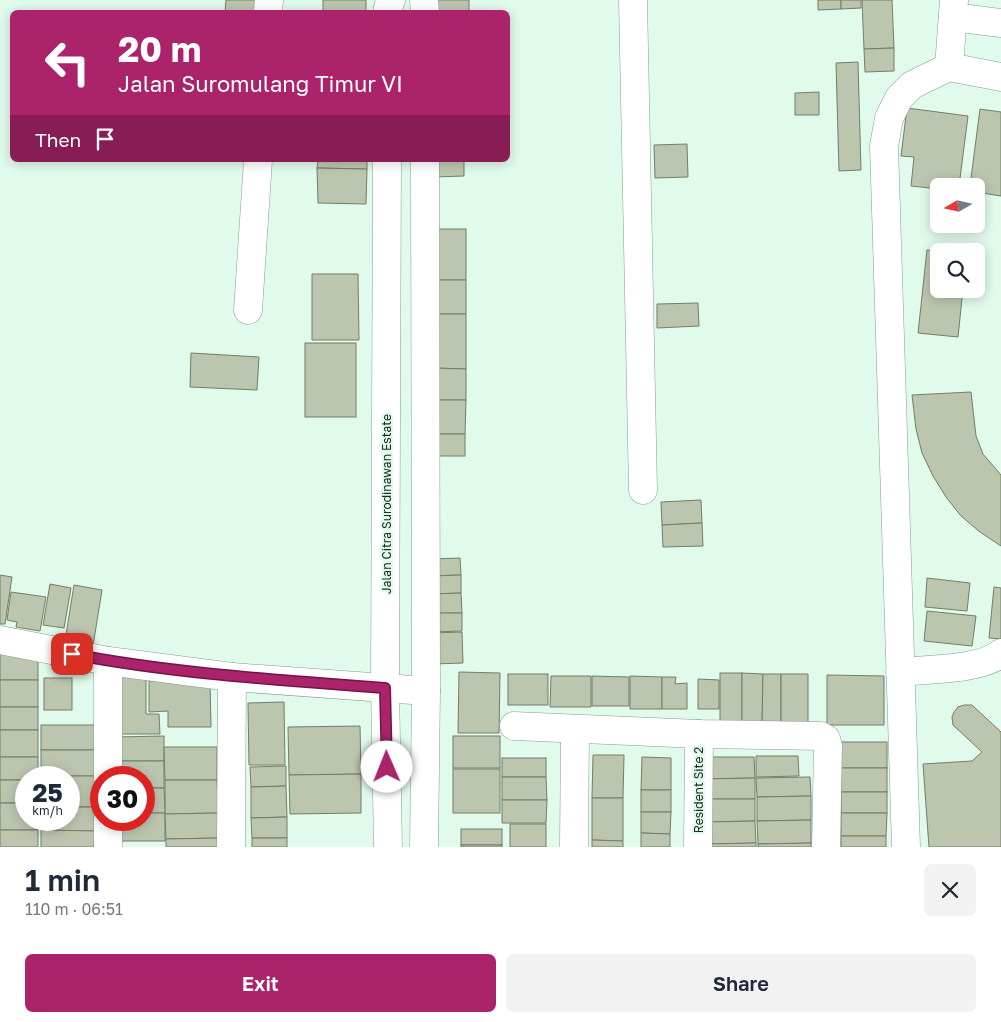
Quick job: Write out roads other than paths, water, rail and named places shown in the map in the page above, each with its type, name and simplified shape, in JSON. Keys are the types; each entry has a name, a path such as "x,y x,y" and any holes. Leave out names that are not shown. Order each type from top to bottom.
{"street":[{"path":"633,0 643,490"},
{"path":"949,67 953,9 1001,23"},
{"path":"906,847 884,146 889,118 899,98 912,85 949,67 1001,77"},
{"path":"248,310 258,162"},
{"name":"Jalan Citra Surodinawan Estate","path":"387,162 385,688 388,847"},
{"path":"424,847 426,691 425,162"},
{"path":"0,640 108,661 232,677 426,691"},
{"path":"900,672 979,664 996,658 1001,653"},
{"path":"108,661 108,766"},
{"path":"231,847 232,677"},
{"path":"514,726 575,730 821,736 826,739 828,746 826,847"},
{"path":"574,847 575,730"},
{"name":"Resident Site 2","path":"698,847 699,734"},
{"path":"108,831 108,847"}]}
